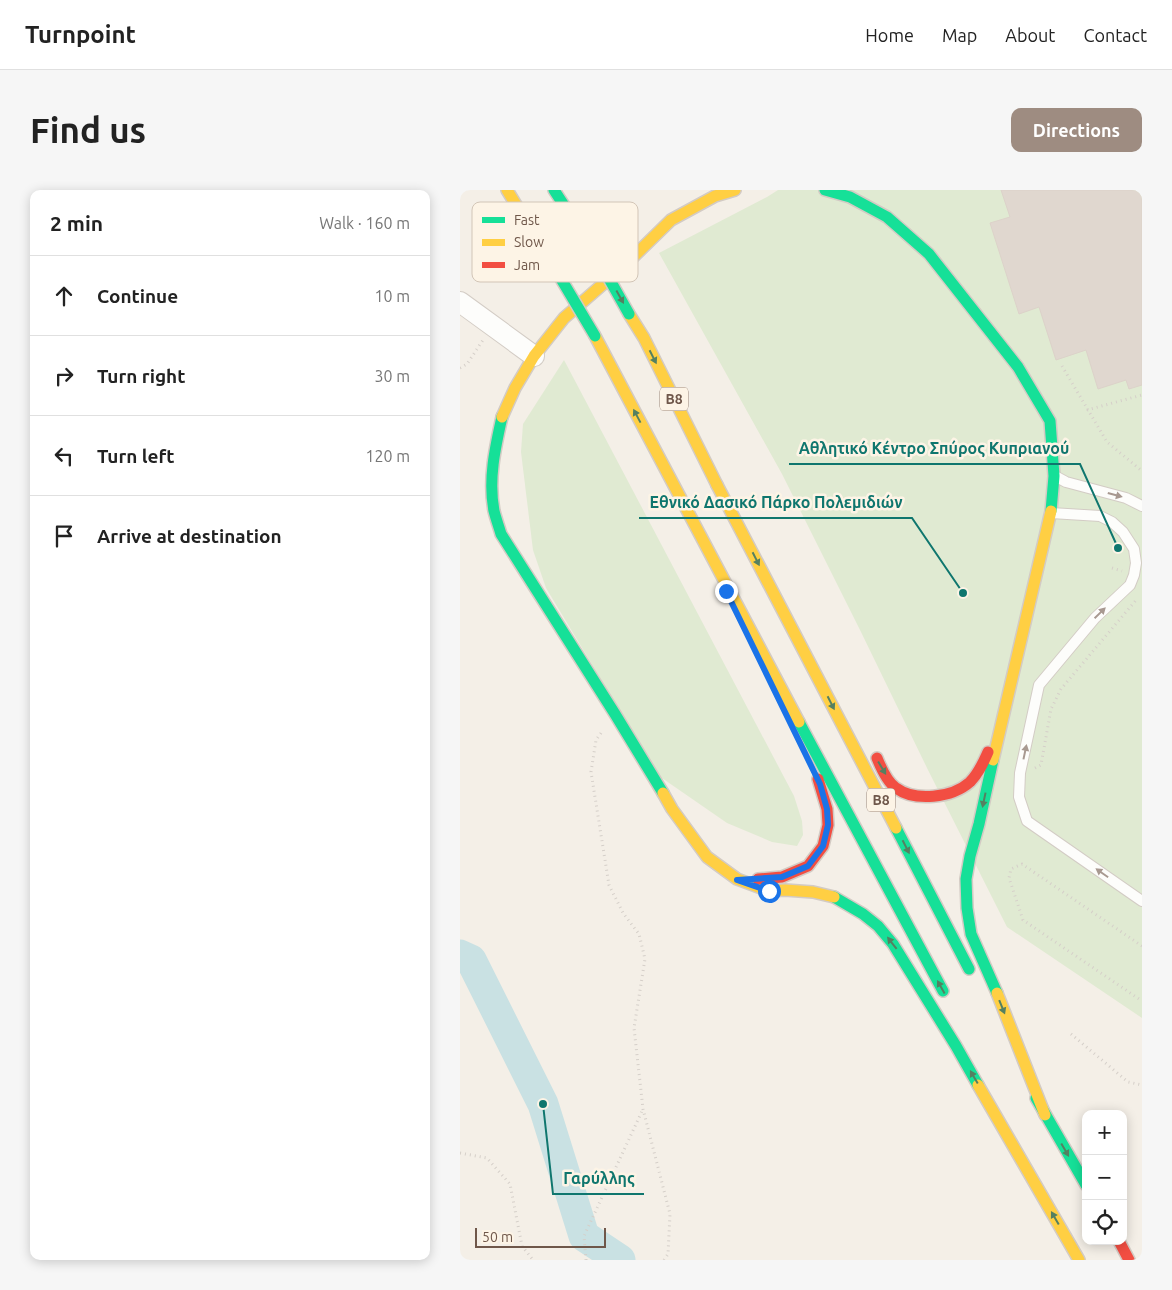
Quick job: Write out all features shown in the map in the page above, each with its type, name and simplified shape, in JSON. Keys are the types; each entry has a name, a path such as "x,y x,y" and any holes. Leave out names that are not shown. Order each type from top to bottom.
{"main road":[{"name":"B8","path":"507,190 514,202"},
{"name":"B8","path":"554,190 562,202"},
{"path":"638,253 672,220 689,198 715,196 735,190"},
{"path":"825,190 850,197 888,217 929,254 1018,367 1050,421 1054,476 1052,513 968,864 966,880 967,908 972,934 1045,1115"},
{"name":"B8","path":"562,282 595,336 948,1001"},
{"path":"605,282 564,318 534,356 503,413 493,460 492,483 494,511 501,534 678,817 707,856 737,880 769,891 813,892 834,897 864,914 878,926 893,944 956,1046 1079,1260"},
{"name":"B8","path":"611,282 644,338 717,484 976,983"},
{"path":"717,484 762,546"},
{"path":"714,563 820,784 827,809 828,825 823,846 808,866 782,877 737,880"},
{"path":"870,744 883,771 896,788 915,795 936,796 949,794 963,787 975,777 998,736"},
{"path":"995,1018 1045,1115 1082,1178"},
{"path":"1057,1200 1090,1260"},
{"path":"1120,1245 1129,1260"}],"street":[{"path":"460,302 534,356"}],"lane":[{"path":"1054,476 1066,482 1126,498 1142,506"},
{"path":"1052,513 1100,516 1112,522 1123,532 1134,549 1136,563 1130,584 1095,618 1039,685 1020,773 1019,797 1027,821 1142,901"}],"path":[{"path":"460,368 467,364 491,326"},
{"path":"1062,366 1107,442 1142,472"},
{"path":"1087,410 1142,395"},
{"path":"1020,773 1041,766 1051,709 1061,689 1142,593"},
{"path":"615,714 596,740 591,772 609,885 623,913 639,934 645,959 634,1028 643,1108 670,1214 668,1254 664,1260"},
{"path":"1142,946 1022,864 1010,869 1009,878 1024,920 1142,1001"},
{"path":"1071,1034 1128,1082 1142,1085"},
{"path":"586,1260 584,1236 643,1108"},
{"path":"460,1153 487,1158 510,1184 522,1246 533,1260"}],"green space":[{"path":"778,190 1142,190 1142,1018 1007,927 782,474 659,253"},
{"path":"564,360 794,796 802,821 803,835 797,846 772,842 727,823 659,776 546,588 533,550 521,452 523,424"}],"building":[{"path":"1001,190 1142,190 1142,385 1129,389 1126,380 1098,389 1086,350 1056,360 1039,307 1019,314 990,223 1010,217"}],"waterway":[{"path":"460,955 471,960 543,1104 584,1236 620,1260"}],"traffic: fast":[{"path":"554,190 562,202"},
{"path":"825,190 850,197 887,217 929,254 1018,367 1050,421 1054,476 1051,511"},
{"path":"563,282 595,336"},
{"path":"611,282 629,314"},
{"path":"502,417 492,476 492,499 501,534 663,793"},
{"path":"799,722 943,991"},
{"path":"993,760 966,879 967,908 971,934 997,993"},
{"path":"896,828 969,969"},
{"path":"834,897 863,914 878,926 893,944 978,1085"},
{"path":"1036,1098 1082,1178"}],"traffic: slow":[{"path":"507,190 514,202"},
{"path":"638,252 671,220 715,196 735,190"},
{"path":"502,417 515,388 534,356 564,318 605,282"},
{"path":"629,314 644,338 717,485"},
{"path":"595,336 799,722"},
{"path":"717,485 896,828"},
{"path":"993,760 1051,511"},
{"path":"663,793 672,809 707,857 737,879 769,891 813,892 834,897"},
{"path":"997,993 1045,1115"},
{"path":"978,1085 1079,1260"}],"traffic: jam":[{"path":"877,758 887,779 896,788 913,795 933,796 954,792 970,782 988,752"},
{"path":"758,879 782,877 808,866 823,846 828,825 827,809 818,779"},
{"path":"1121,1245 1129,1260"}],"place":[{"name":"Αθλητικό Κέντρο Σπύρος Κυπριανού","path":"1118,548"},
{"name":"Εθνικό Δασικό Πάρκο Πολεμιδιών","path":"963,593"},
{"name":"Γαρύλλης","path":"543,1104"}],"route":[{"path":"726,591 820,784 827,809 828,825 823,846 808,866 782,877 737,880 769,891"}]}
